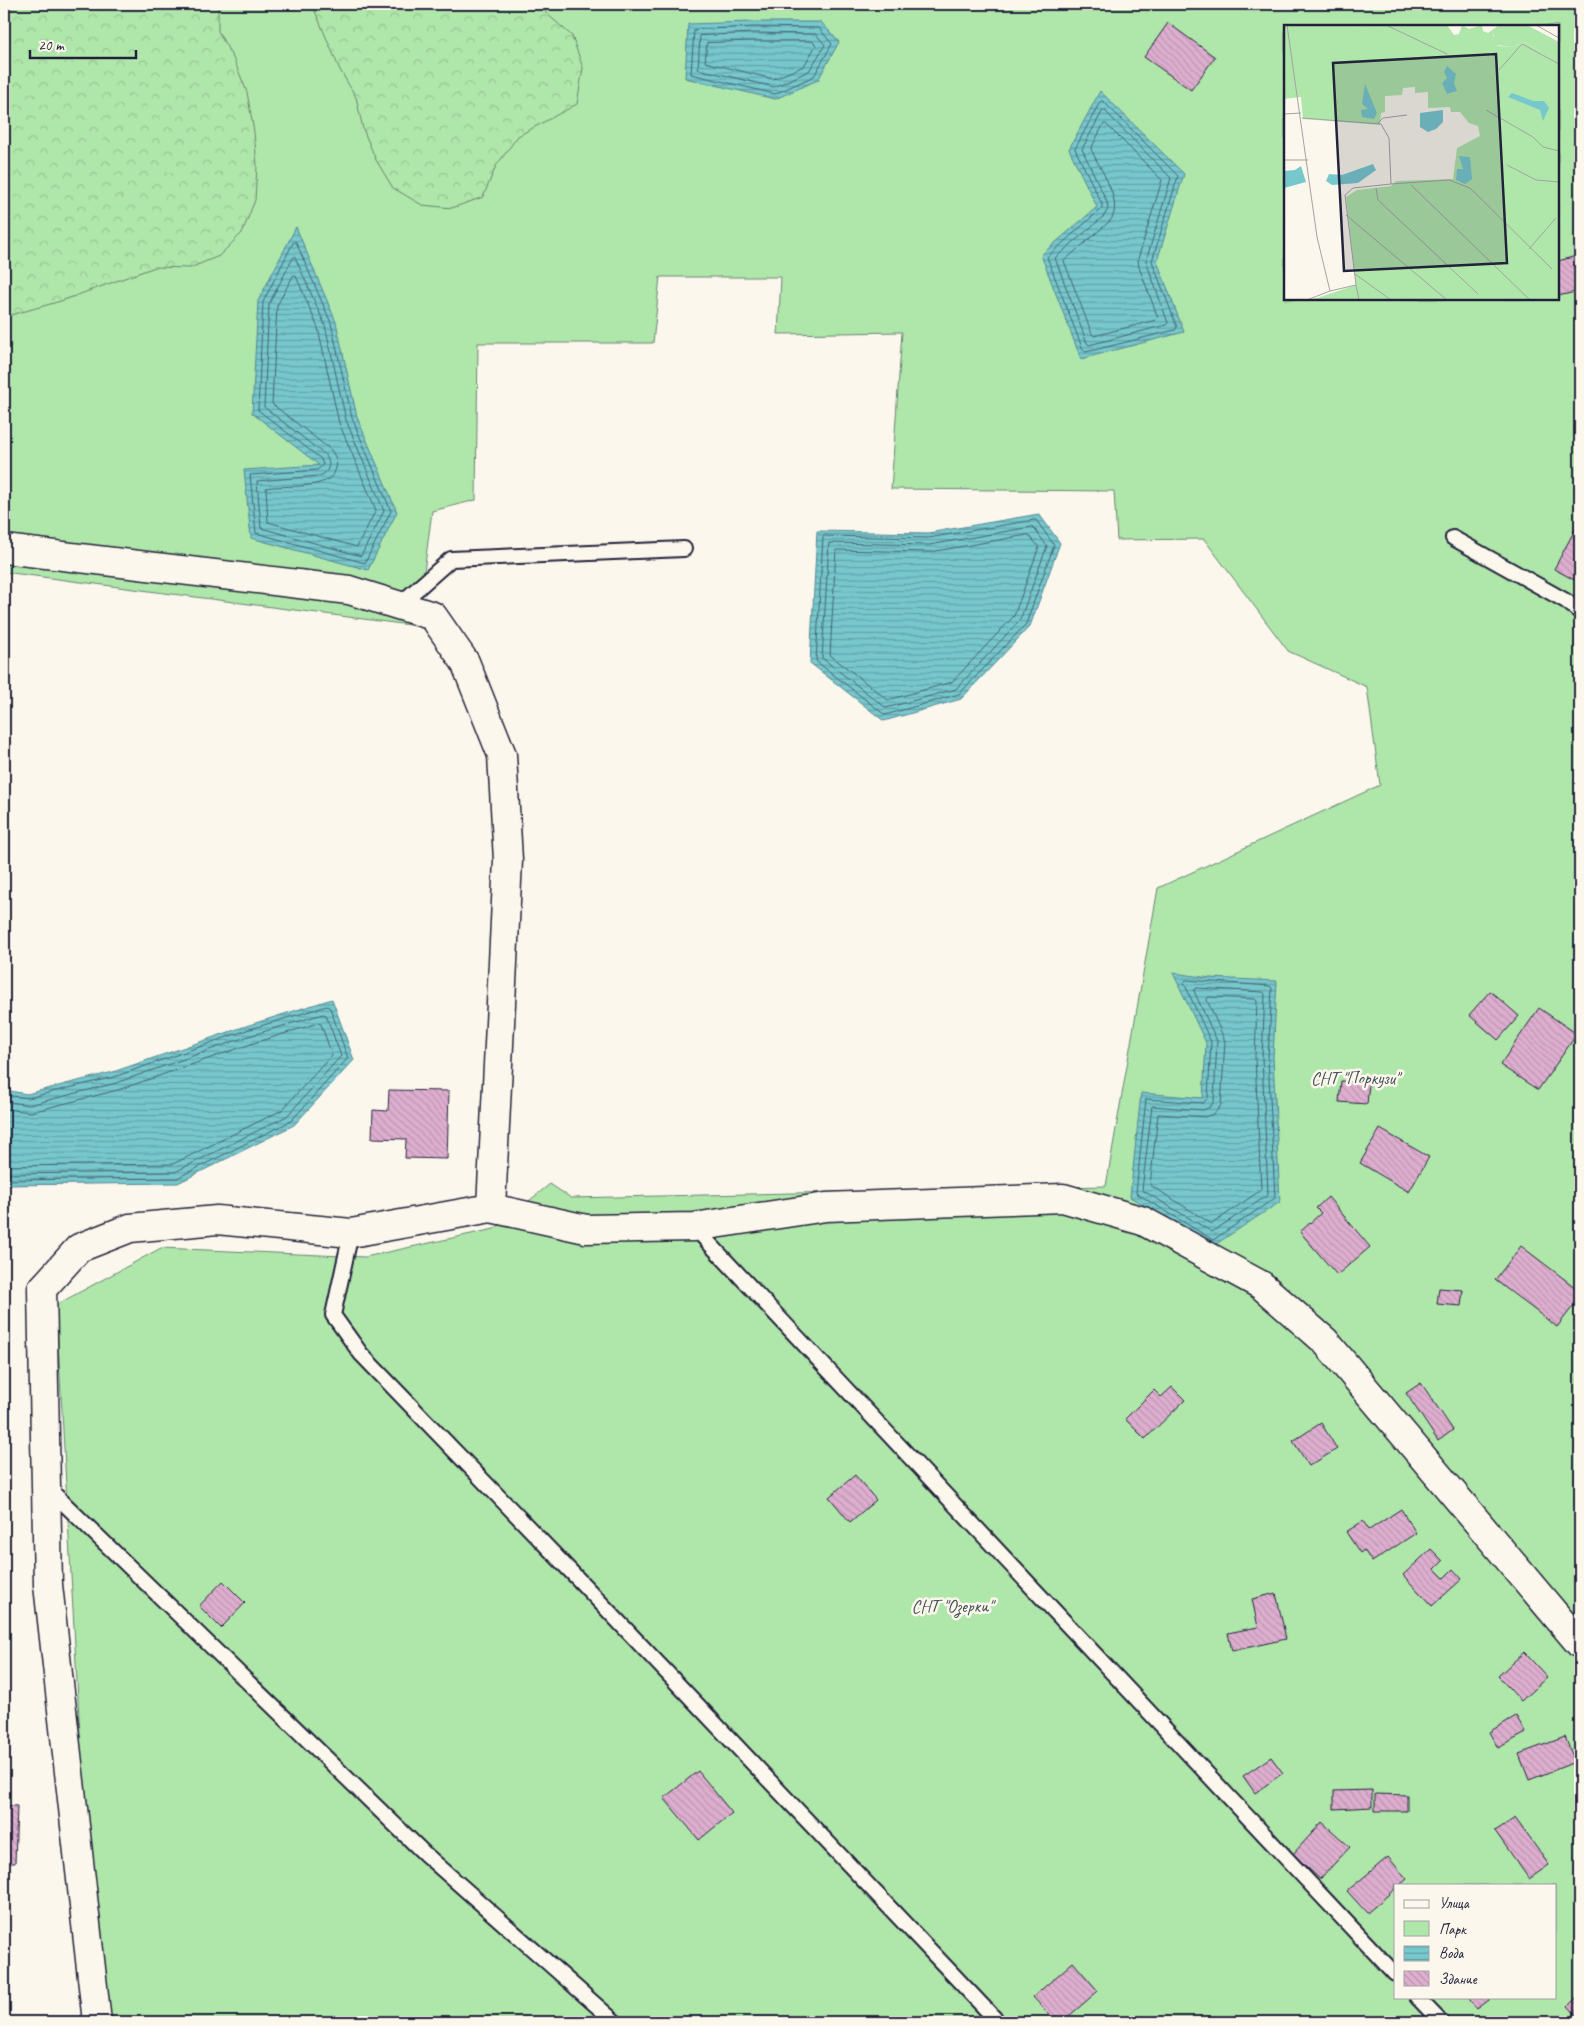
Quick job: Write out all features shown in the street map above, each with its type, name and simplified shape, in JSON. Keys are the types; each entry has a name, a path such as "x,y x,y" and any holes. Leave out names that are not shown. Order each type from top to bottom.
{"street":[{"path":"4,549 348,590 433,616 465,662 502,756 508,860 492,1208"},
{"path":"98,2022 48,1584 42,1289 79,1248 130,1228 217,1220 351,1233 492,1208 586,1229 694,1227 826,1207 1063,1198 1143,1221 1261,1285 1325,1341 1580,1644"}],"lane":[{"path":"1453,538 1566,602 1580,612"},
{"path":"399,605 451,559 684,549"},
{"path":"694,1227 1394,1973"},
{"path":"351,1233 334,1315 361,1354 580,1581 998,2022"},
{"path":"46,1487 425,1854 615,2022"},
{"path":"1418,1998 1441,2022"}],"green space":[{"path":"4,4 1580,4 1580,2022 96,2022 56,1305 161,1248 365,1257 494,1229 550,1184 571,1198 1106,1186 1158,888 1380,785 1367,687 1288,651 1204,539 1117,540 1114,491 891,489 902,332 778,334 781,277 660,277 653,343 478,343 476,500 432,511 417,626 4,572"},
{"path":"4,4 218,4 218,31 234,60 247,92 254,132 257,166 255,200 242,233 219,256 190,268 155,267 61,301 4,317"},
{"path":"312,4 542,4 546,13 572,36 583,68 577,104 518,136 496,166 483,197 452,208 422,205 393,188 376,160 363,129 356,97 340,70"}],"water":[{"path":"821,22 839,42 818,80 775,99 685,78 688,24"},
{"path":"1100,91 1184,174 1157,261 1184,332 1081,359 1041,255 1097,207 1069,149"},
{"path":"296,227 336,322 357,417 397,512 368,570 251,538 244,470 319,465 252,413 258,301"},
{"path":"1039,514 1060,543 1030,626 961,699 884,721 810,663 817,531 928,533"},
{"path":"1173,973 1210,978 1277,981 1273,1057 1280,1202 1213,1246 1130,1197 1141,1093 1203,1098 1206,1043"},
{"path":"332,999 354,1060 294,1125 178,1183 4,1185 4,1090 27,1094 113,1072 246,1026"}],"building":[{"path":"1168,23 1215,57 1191,90 1144,57"},
{"path":"1580,255 1580,291 1559,296 1559,261"},
{"path":"1580,523 1580,583 1554,569"},
{"path":"1490,991 1519,1016 1498,1040 1469,1015"},
{"path":"1539,1008 1577,1034 1538,1090 1500,1065"},
{"path":"1341,1081 1369,1083 1367,1104 1339,1102"},
{"path":"389,1090 449,1091 447,1159 405,1158 406,1139 372,1138 373,1110 388,1111"},
{"path":"1380,1129 1429,1157 1409,1192 1360,1163"},
{"path":"1328,1197 1370,1247 1337,1275 1300,1232 1321,1213 1316,1208"},
{"path":"1521,1246 1580,1291 1580,1297 1557,1327 1495,1280"},
{"path":"1439,1288 1463,1290 1461,1306 1437,1304"},
{"path":"1421,1383 1453,1430 1438,1441 1406,1393"},
{"path":"1172,1387 1185,1400 1145,1439 1125,1419 1154,1390 1161,1397"},
{"path":"1321,1423 1337,1449 1309,1466 1293,1441"},
{"path":"855,1475 876,1500 850,1522 829,1497"},
{"path":"1401,1509 1416,1533 1372,1562 1364,1550 1360,1553 1346,1532 1363,1521 1369,1530"},
{"path":"1431,1549 1443,1561 1435,1569 1444,1578 1453,1569 1462,1579 1432,1606 1403,1575"},
{"path":"223,1581 245,1603 221,1628 199,1606"},
{"path":"1276,1593 1286,1639 1232,1651 1228,1633 1258,1627 1252,1599"},
{"path":"1524,1652 1547,1677 1521,1701 1498,1676"},
{"path":"1516,1716 1526,1733 1498,1748 1489,1732"},
{"path":"1565,1737 1575,1762 1529,1780 1519,1754"},
{"path":"1271,1757 1283,1773 1255,1793 1243,1776"},
{"path":"698,1771 732,1813 699,1840 664,1798"},
{"path":"1372,1790 1372,1807 1334,1809 1334,1791"},
{"path":"1375,1794 1407,1795 1407,1811 1375,1811"},
{"path":"4,1805 17,1806 15,1863 4,1863"},
{"path":"1515,1818 1549,1865 1529,1879 1495,1831"},
{"path":"1322,1822 1350,1847 1320,1879 1293,1854"},
{"path":"1388,1857 1407,1879 1401,1884 1394,1884 1394,1890 1367,1913 1347,1891"},
{"path":"1073,1962 1098,1991 1062,2022 1056,2022 1033,1997"},
{"path":"1580,1994 1580,2019 1568,2006"},
{"path":"1469,1998 1491,1998 1476,2009"}],"park label":[{"name":"СНТ \"Поркузи\"","path":"1355,1078"},
{"name":"СНТ \"Озерки\"","path":"952,1606"}]}
